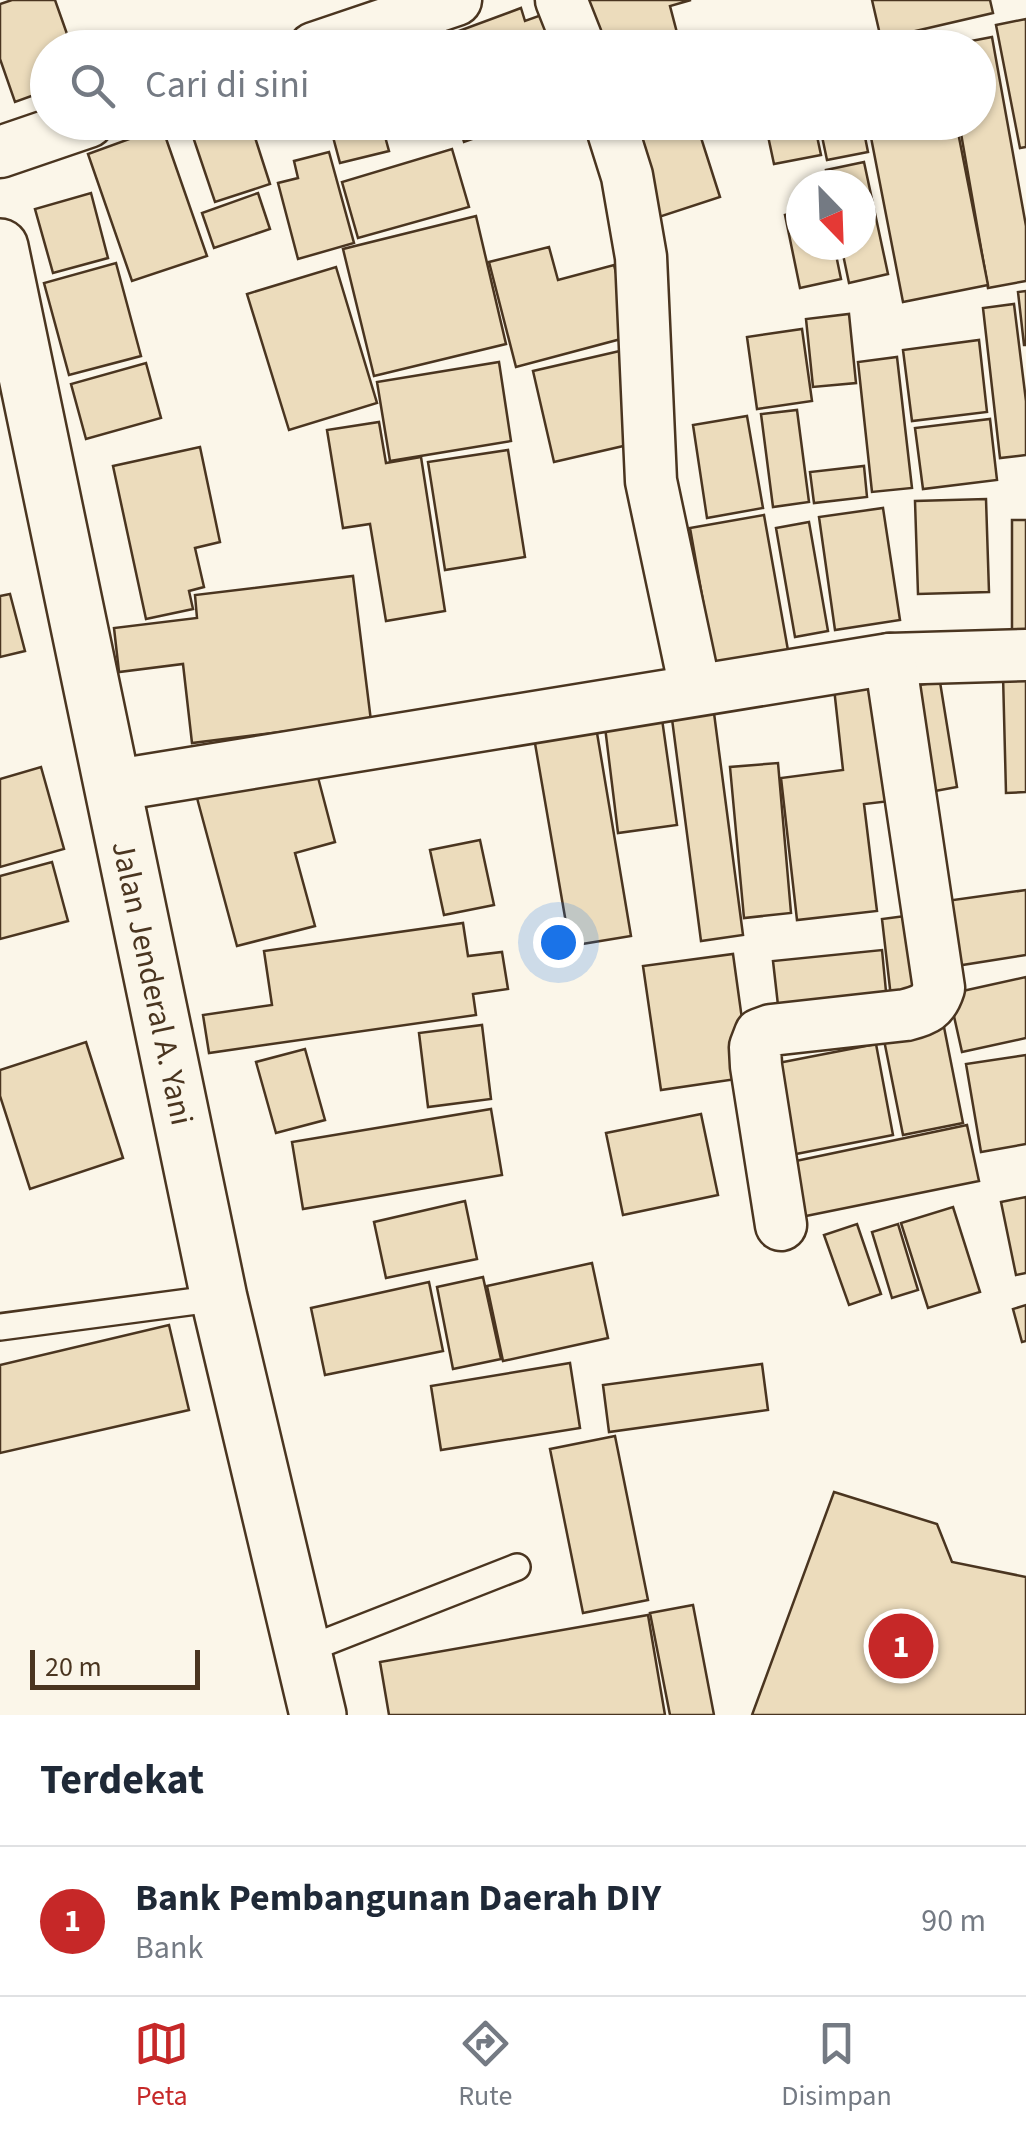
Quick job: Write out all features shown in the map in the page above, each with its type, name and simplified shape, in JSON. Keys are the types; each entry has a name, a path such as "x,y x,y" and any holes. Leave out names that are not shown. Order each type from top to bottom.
{"street":[{"path":"367,30 456,0"},
{"path":"562,0 573,30"},
{"path":"0,152 35,140"},
{"path":"615,140 640,256 651,481 695,688"},
{"name":"Jalan Jenderal A. Yani","path":"0,247 219,1298 318,1715"},
{"path":"111,786 890,659 1026,655"},
{"path":"781,1225 756,1066 755,1047 760,1034 906,1015 928,1009 939,988 890,659"}],"lane":[{"path":"0,1327 219,1298"},
{"path":"303,1650 517,1567"}],"building":[{"path":"12,0 55,0 66,30 30,30 30,97 15,102 0,59 0,4"},
{"path":"584,0 691,0 670,6 676,30 592,30"},
{"path":"872,0 990,0 993,13 920,30 879,30"},
{"path":"521,8 525,21 547,13 553,30 461,30"},
{"path":"1026,19 1026,147 1020,148 996,25"},
{"path":"996,59 1026,226 1026,281 988,288 962,140 996,140"},
{"path":"126,140 167,140 207,256 132,281 88,154"},
{"path":"194,140 256,140 270,184 215,202"},
{"path":"334,140 386,140 389,151 340,163"},
{"path":"640,140 702,140 720,197 659,217"},
{"path":"769,140 818,140 821,155 774,164"},
{"path":"823,140 866,140 868,152 827,160"},
{"path":"872,140 960,140 988,285 903,302"},
{"path":"452,149 469,207 358,238 342,182"},
{"path":"329,152 354,243 298,259 278,183 298,178 294,161"},
{"path":"864,162 866,170 826,170"},
{"path":"91,193 108,258 53,273 35,209"},
{"path":"258,193 270,229 214,248 202,213"},
{"path":"476,216 506,344 374,376 343,249"},
{"path":"876,218 888,274 849,283 844,260 876,260"},
{"path":"549,247 558,280 614,265 632,336 516,367 489,262"},
{"path":"794,260 837,260 841,279 800,288"},
{"path":"116,263 141,356 69,375 44,283"},
{"path":"336,267 377,403 289,430 247,294"},
{"path":"1026,291 1026,345 1024,345 1018,292"},
{"path":"1014,304 1026,401 1026,455 1000,458 983,308"},
{"path":"849,314 856,383 813,387 806,319"},
{"path":"802,329 812,401 757,409 747,337"},
{"path":"979,340 987,412 912,421 903,350"},
{"path":"624,350 645,441 554,462 533,371"},
{"path":"897,357 912,488 872,492 858,362"},
{"path":"499,362 511,441 390,461 377,382"},
{"path":"146,363 161,418 86,439 71,384"},
{"path":"797,410 809,502 773,507 761,414"},
{"path":"747,416 763,508 707,518 693,425"},
{"path":"990,419 997,480 923,489 915,428"},
{"path":"379,422 386,463 421,457 445,611 386,621 370,524 343,528 327,430"},
{"path":"200,447 220,542 195,548 204,587 189,591 193,609 146,619 113,466"},
{"path":"508,450 525,557 445,570 428,462"},
{"path":"864,466 867,497 814,503 810,472"},
{"path":"986,499 989,592 918,594 915,501"},
{"path":"883,508 900,620 835,630 819,517"},
{"path":"764,515 789,656 715,669 690,528"},
{"path":"1012,520 1026,520 1026,634 1012,634"},
{"path":"809,522 828,631 795,637 776,528"},
{"path":"353,576 371,721 192,743 183,664 119,672 114,628 197,618 195,595"},
{"path":"10,594 25,651 0,657 0,596"},
{"path":"1026,674 1026,792 1006,793 1003,675"},
{"path":"886,682 899,800 864,804 877,911 797,920 781,778 843,770 834,688"},
{"path":"940,682 957,787 913,795 896,688"},
{"path":"714,713 743,935 701,941 672,719"},
{"path":"594,715 631,936 570,946 532,726"},
{"path":"662,719 677,825 618,833 605,727"},
{"path":"778,763 791,913 744,918 730,767"},
{"path":"315,766 335,842 295,853 315,926 237,946 197,798"},
{"path":"41,767 64,849 0,867 0,779"},
{"path":"480,840 494,905 444,915 430,850"},
{"path":"52,862 68,921 0,939 0,876"},
{"path":"1026,890 1026,955 956,966 946,901"},
{"path":"921,914 931,1001 892,1006 882,919"},
{"path":"463,923 468,956 502,952 508,989 473,994 476,1015 209,1053 203,1015 272,1005 264,951"},
{"path":"882,950 887,1002 779,1014 773,961"},
{"path":"733,954 750,1077 661,1090 643,966"},
{"path":"1026,977 1026,1038 962,1052 949,994"},
{"path":"942,1017 963,1123 903,1135 882,1030"},
{"path":"482,1025 491,1099 428,1107 419,1033"},
{"path":"86,1042 123,1158 30,1189 0,1096 0,1070"},
{"path":"876,1044 893,1135 791,1155 773,1064"},
{"path":"305,1049 325,1120 276,1133 256,1062"},
{"path":"1026,1055 1026,1144 981,1152 966,1064"},
{"path":"491,1109 502,1175 303,1209 292,1142"},
{"path":"701,1114 718,1195 623,1215 606,1133"},
{"path":"967,1125 979,1181 801,1217 791,1162"},
{"path":"1026,1197 1026,1273 1016,1275 1001,1202"},
{"path":"465,1201 477,1259 386,1278 374,1222"},
{"path":"953,1207 980,1292 928,1308 901,1223"},
{"path":"857,1224 881,1294 849,1305 824,1235"},
{"path":"898,1224 918,1290 892,1298 872,1232"},
{"path":"592,1263 608,1338 503,1361 487,1286"},
{"path":"483,1277 501,1359 453,1369 437,1287"},
{"path":"429,1282 443,1351 325,1375 311,1308"},
{"path":"1026,1305 1026,1341 1022,1342 1013,1309"},
{"path":"169,1325 189,1410 0,1453 0,1365"},
{"path":"570,1363 580,1428 441,1450 431,1386"},
{"path":"762,1364 768,1410 609,1432 603,1385"},
{"path":"615,1436 648,1600 583,1613 550,1449"},
{"path":"834,1492 937,1524 952,1562 1026,1577 1026,1715 752,1715"},
{"path":"693,1605 714,1715 670,1715 650,1613"},
{"path":"648,1615 665,1715 389,1715 380,1662"}],"place":[{"name":"Bank Pembangunan Daerah DIY","path":"901,1646"}]}
